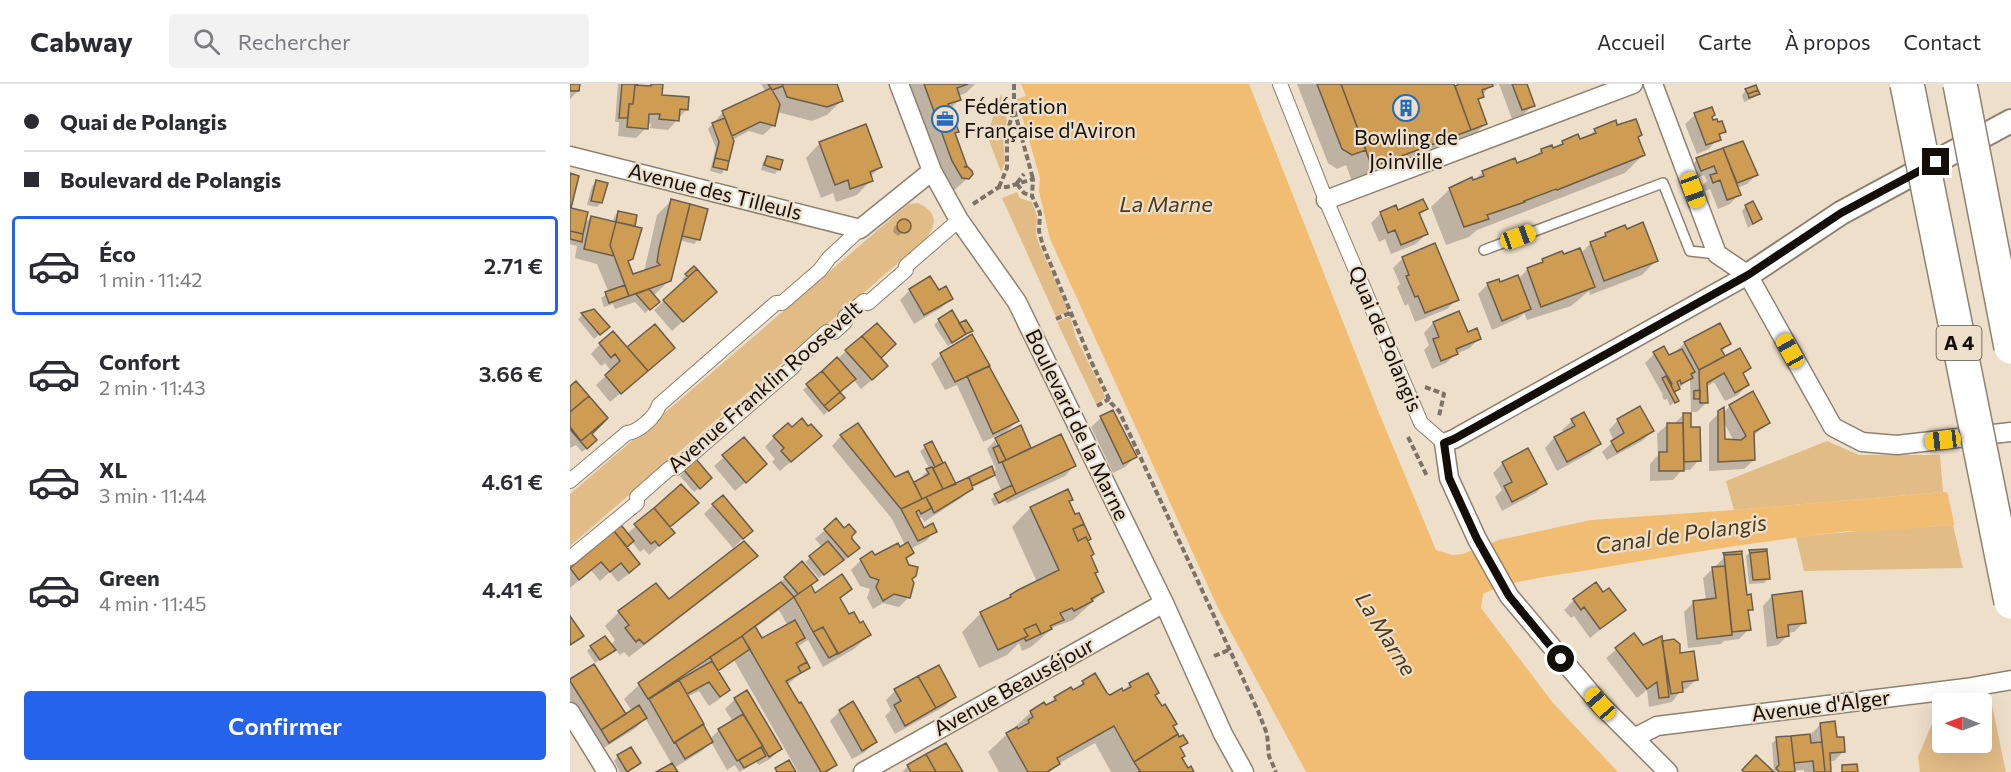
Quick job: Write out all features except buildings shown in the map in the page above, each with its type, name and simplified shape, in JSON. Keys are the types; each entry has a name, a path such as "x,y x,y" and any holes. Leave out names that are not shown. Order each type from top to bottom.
{"highway":[{"name":"A 4","path":"1907,84 2011,602"},
{"name":"A 4","path":"1960,84 2011,347"}],"street":[{"name":"Boulevard de la Marne","path":"899,84 932,171 959,219 1017,302 1164,603 1223,734 1244,772"},
{"name":"Quai de Polangis","path":"1280,84 1326,200 1421,423 1444,443"},
{"path":"1326,200 1633,84"},
{"path":"1653,84 1717,254 1748,275 1833,427 1862,442 1897,445 2011,432"},
{"path":"1668,772 1600,704 1509,596 1477,539 1449,478 1444,443 1748,275 1841,213 2011,121"},
{"name":"Avenue des Tilleuls","path":"570,156 860,229"},
{"path":"570,481 627,433 633,433 657,412 659,405 776,303 782,303 820,270 829,258 860,229 932,171"},
{"name":"Avenue Franklin Roosevelt","path":"570,558 637,503 637,497 670,468 676,468 794,366 794,362 826,332 834,332 845,322 845,317 864,301 868,303 906,270 906,266 959,219"},
{"name":"Avenue Beauséjour","path":"863,772 1164,603"},
{"name":"Avenue d'Alger","path":"1634,738 1657,726 1965,688 2011,680"},
{"path":"570,712 607,772"}],"lane":[{"path":"1484,250 1663,183 1690,251 1717,254"}],"path":[{"path":"1014,84 1014,109 1026,171 1033,179 1032,196 1040,213 1039,235 1091,361 1110,399 1119,411 1267,734 1269,756 1276,772"},
{"path":"999,187 1007,168 1007,133 1014,109"},
{"path":"1016,184 1026,171"},
{"path":"972,204 999,187 1007,187 1033,179"},
{"path":"1016,184 1024,193 1032,196"},
{"path":"1056,319 1072,312"},
{"path":"1097,406 1110,399"},
{"path":"1214,656 1229,650"}],"shaded area":[{"path":"1001,94 1007,121 1003,134 1005,163 1001,172 987,135"},
{"path":"1017,192 1020,198 1032,202 1037,216 1036,234 1039,244 1069,311 1056,317 1002,198"},
{"path":"918,203 929,210 934,218 926,239 570,546 570,494 900,211 909,204"},
{"path":"1070,316 1076,338 1103,391 1105,398 1096,404 1057,322"},
{"path":"1827,441 1859,455 1940,455 1943,492 1734,510 1726,481"},
{"path":"1953,525 1963,568 1804,571 1796,537 1855,532"},
{"path":"1992,706 2006,772 1920,772 1918,757 1932,724 1932,753 1992,753"}],"water":[{"name":"La Marne","path":"1021,84 1249,84 1379,413 1436,550 1452,555 1463,554 1499,540 1591,520 1943,492 2011,500 2011,533 1953,525 1868,532 1849,531 1658,558 1538,578 1495,589 1483,594 1481,608 1553,703 1618,772 1306,772 1218,608 1050,239 1039,191 1040,178 1017,99 1026,96"}],"pier":[{"path":"1947,490 2011,497 2011,536 1955,528"}],"place":[{"name":"Bowling de Joinville","path":"1406,108"},
{"name":"Fédération Française d'Aviron","path":"945,119"}],"route":[{"path":"1561,659 1509,596 1477,539 1449,478 1444,443 1748,275 1841,213 1936,162"}],"water label":[{"name":"Canal de Polangis","path":"1681,534"}]}
